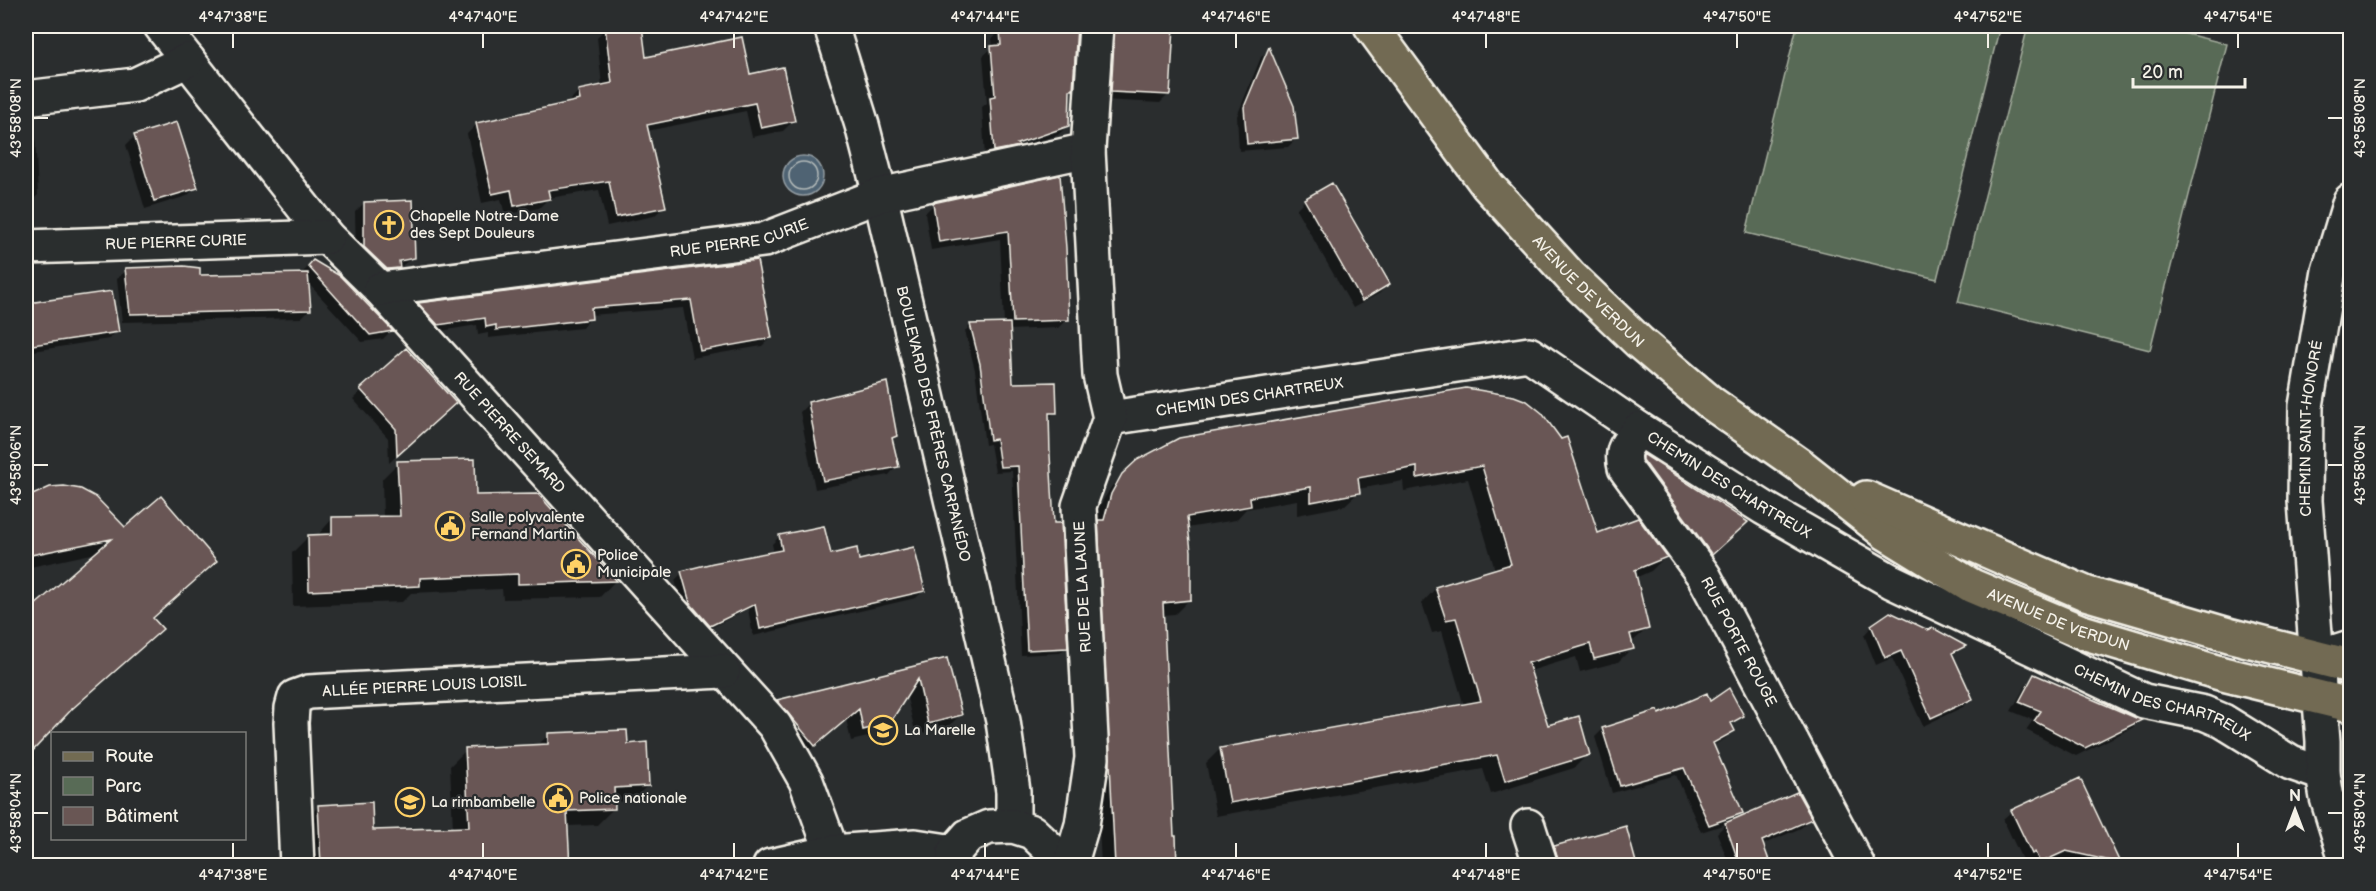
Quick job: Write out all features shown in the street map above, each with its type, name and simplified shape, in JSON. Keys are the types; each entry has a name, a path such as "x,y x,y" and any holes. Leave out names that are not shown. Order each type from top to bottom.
{"main road":[{"name":"AVENUE DE VERDUN","path":"1371,26 1488,186 1571,277 1639,342 1711,403 1801,466 1886,532 1972,586 2079,631 2223,674 2350,705"},
{"name":"AVENUE DE VERDUN","path":"1386,26 1411,80"},
{"name":"AVENUE DE VERDUN","path":"1801,466 1898,514 2085,593 2350,666"}],"street":[{"name":"RUE PIERRE SEMARD","path":"161,26 327,237 380,289 775,726 806,781 832,852"},
{"name":"BOULEVARD DES FRÈRES CARPANÉDO","path":"831,26 862,125 880,195 1003,721 1013,791 1013,826"},
{"path":"1096,26 1088,150 1100,375 1110,418"},
{"path":"26,98 135,85 188,60"},
{"name":"RUE PIERRE CURIE","path":"380,289 764,240 880,195 1088,150"},
{"name":"CHEMIN SAINT-HONORÉ","path":"2316,658 2305,501 2307,406 2329,271 2350,201"},
{"name":"RUE PIERRE CURIE","path":"26,247 327,237"},
{"name":"CHEMIN DES CHARTREUX","path":"1110,418 1529,354 1640,429 1764,508 1891,581 2145,701 2205,713 2223,721 2291,762 2323,774"},
{"name":"RUE DE LA LAUNE","path":"1069,866 1082,825 1092,758 1079,506 1110,418"},
{"name":"RUE PORTE ROUGE","path":"1640,429 1626,445 1622,455 1624,468 1704,576 1858,866"},
{"path":"2348,866 2327,798 2323,774 2323,741 2316,658 2350,647"},
{"name":"ALLÉE PIERRE LOUIS LOISIL","path":"297,866 291,723 292,708 296,697 309,692 723,671"},
{"path":"770,866 832,852 915,846 954,859 968,836 989,828 1013,826 1032,832 1069,866"},
{"path":"1528,826 1541,866"}],"green space":[{"path":"1797,26 2000,26 1937,279 1746,233"},
{"path":"2028,26 2154,26 2227,44 2150,350 1958,302"}],"water":[{"path":"803,156 811,157 817,162 822,168 822,184 817,190 811,195 803,196 795,195 789,190 784,184 783,176 784,168 789,162 795,157"}],"building":[{"path":"605,26 642,26 646,57 742,37 750,74 783,67 795,121 761,128 755,103 647,125 666,207 616,217 609,181 548,190 550,199 514,206 511,190 492,194 476,123 580,100 578,90 612,83"},
{"path":"1077,26 1073,90 1070,90 1069,126 1017,144 1020,146 994,151 990,97 995,96 991,46 1001,45 1000,29"},
{"path":"1115,26 1174,26 1170,95 1111,92"},
{"path":"1269,47 1294,106 1298,139 1247,144 1244,107"},
{"path":"177,122 198,188 154,201 134,135"},
{"path":"1060,175 1069,320 1013,322 1008,231 939,242 933,203"},
{"path":"1332,183 1390,284 1362,301 1304,199"},
{"name":"Chapelle Notre-Dame des Sept Douleurs","path":"413,200 415,258 399,261 400,268 387,269 364,247 364,202"},
{"path":"313,260 340,276 393,331 370,335 308,266"},
{"path":"757,260 772,338 700,351 691,300 591,308 592,319 496,330 496,325 486,327 485,318 438,325 418,303"},
{"path":"184,266 200,268 200,275 308,273 311,310 130,314 125,268"},
{"path":"112,291 119,332 26,346 26,314 30,313 28,303"},
{"path":"1010,323 1013,383 1056,382 1057,413 1049,413 1050,455 1054,523 1061,523 1068,648 1027,650 1018,466 1000,467 996,439 990,440 980,364 970,324"},
{"path":"406,348 456,403 397,456 396,429 360,389"},
{"path":"887,382 897,436 892,438 899,467 823,481 808,402"},
{"path":"1466,388 1514,396 1527,401 1542,413 1561,439 1567,437 1598,533 1638,518 1667,557 1635,570 1649,629 1630,634 1634,649 1594,659 1590,644 1528,663 1548,725 1579,716 1590,755 1505,781 1497,755 1230,803 1220,748 1481,701 1456,618 1446,620 1435,587 1511,564 1482,466 1417,478 1417,467 1358,478 1360,493 1311,502 1311,487 1250,497 1251,506 1187,517 1191,551 1191,600 1163,603 1177,866 1115,866 1098,520 1104,520 1111,494 1122,474 1137,460 1179,438"},
{"path":"1643,454 1748,522 1712,555 1643,460"},
{"name":"Salle polyvalente Fernand Martin","path":"475,459 476,495 538,494 617,581 518,584 518,574 420,578 420,586 309,591 308,535 332,534 332,517 400,516 397,461"},
{"path":"64,486 81,489 96,497 125,527 161,496 217,561 153,618 163,629 72,709 26,758 26,613 111,539 26,556 26,498 50,487"},
{"path":"824,526 831,554 857,548 859,560 914,547 925,591 760,629 755,604 710,626 690,603 681,571 782,550 779,535"},
{"path":"1890,612 1928,630 1933,628 1966,646 1952,653 1973,699 1931,718 1901,651 1885,658 1871,625"},
{"path":"947,658 962,715 928,724 918,679 890,723 863,730 859,709 815,746 777,700"},
{"path":"2034,674 2142,720 2085,748 2034,721 2041,711 2019,702"},
{"path":"1729,688 1744,716 1731,723 1735,731 1713,743 1743,813 1709,825 1684,768 1620,786 1602,728 1658,710 1659,714 1707,693 1710,701"},
{"name":"Police nationale","path":"627,730 628,744 647,742 649,786 614,788 615,809 567,811 570,866 321,866 318,805 372,802 373,830 469,827 465,748 548,744 548,733"},
{"path":"2080,778 2120,863 2066,851 2040,863 2035,852 2032,854 2011,810"},
{"path":"1797,792 1812,819 1762,841 1771,866 1740,866 1725,823"},
{"path":"1626,826 1637,866 1559,866 1554,846"}],"place":[{"name":"Chapelle Notre-Dame des Sept Douleurs","path":"389,225"},
{"name":"Salle polyvalente Fernand Martin","path":"450,526"},
{"name":"Police Municipale","path":"576,564"},
{"name":"La Marelle","path":"883,730"},
{"name":"Police nationale","path":"558,798"},
{"name":"La rimbambelle","path":"410,802"}]}
